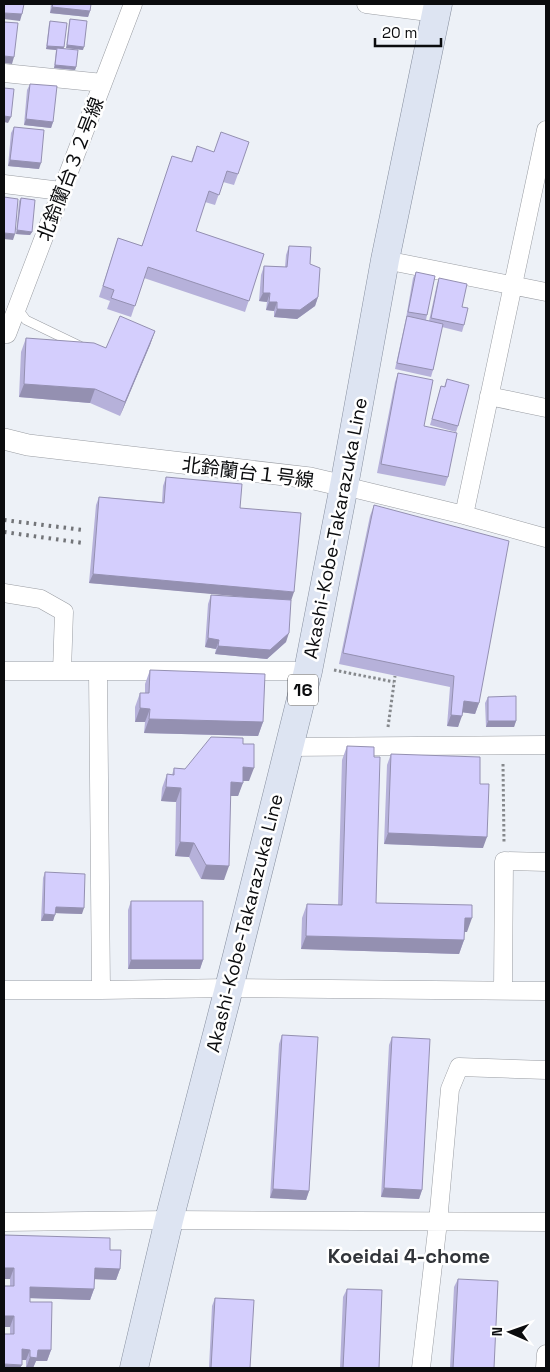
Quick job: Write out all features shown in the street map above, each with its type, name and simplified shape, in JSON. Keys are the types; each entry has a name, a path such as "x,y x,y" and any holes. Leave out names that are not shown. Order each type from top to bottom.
{"main road":[{"name":"Akashi-Kobe-Takarazuka Line","path":"134,1368 169,1220 229,988 288,747 318,670 344,486 385,260 437,8"}],"street":[{"name":"北鈴蘭台３２号線","path":"7,334 10,306 61,191 133,4"},
{"path":"366,4 437,8"},
{"path":"4,73 103,83"},
{"path":"464,515 512,285 541,175 546,130"},
{"path":"4,184 61,191"},
{"path":"385,260 546,292"},
{"path":"489,396 546,408"},
{"name":"北鈴蘭台１号線","path":"4,439 28,445 310,478 464,515 546,538"},
{"path":"4,593 41,599 64,612 62,671"},
{"path":"4,671 318,670"},
{"path":"98,672 101,990"},
{"path":"288,747 546,745"},
{"path":"503,990 504,861 546,862"},
{"path":"4,990 229,988 546,991"},
{"path":"421,1368 438,1222 450,1089 459,1067 546,1070"},
{"path":"4,1222 169,1220 546,1222"},
{"path":"545,1368 546,1354"}],"lane":[{"path":"10,306 26,320 80,346"}],"path":[{"path":"318,670 394,682"},
{"path":"387,730 395,676"},
{"path":"503,745 504,861"}],"building":[{"path":"4,4 24,4 22,14 4,13"},
{"path":"53,4 91,4 90,11 52,7"},
{"path":"70,19 87,21 84,47 67,45"},
{"path":"50,21 67,23 64,47 47,46"},
{"path":"4,22 18,23 14,57 4,56"},
{"path":"57,48 78,50 76,67 55,65"},
{"path":"30,84 57,86 53,122 26,119"},
{"path":"4,88 14,89 11,117 4,116"},
{"path":"14,127 44,130 41,163 10,160"},
{"path":"221,132 249,142 238,174 227,171 219,195 209,191 196,231 264,254 249,301 148,267 135,306 111,298 114,290 103,286 118,238 142,246 172,156 192,162 197,146 214,152"},
{"path":"4,197 18,199 15,234 4,233"},
{"path":"21,198 35,200 32,232 17,230"},
{"path":"289,246 311,247 310,264 320,268 318,297 300,310 277,309 277,302 269,302 270,293 263,293 264,266 287,267"},
{"path":"416,272 435,276 427,315 408,312"},
{"path":"439,278 467,284 462,307 468,308 464,325 431,318"},
{"path":"120,316 155,331 125,402 95,389 24,384 26,338 94,343 106,348"},
{"path":"407,316 443,324 433,370 397,363"},
{"path":"398,373 433,380 424,426 457,433 448,477 381,464"},
{"path":"447,379 469,385 458,426 432,419 441,386 445,387"},
{"path":"166,477 242,484 240,508 301,513 294,592 93,574 99,497 164,503"},
{"path":"374,505 509,541 479,703 464,701 462,716 451,715 454,676 343,653"},
{"path":"211,595 291,600 289,633 270,650 218,646 219,640 208,638"},
{"path":"150,670 265,674 263,722 149,719 150,709 140,708 140,693 149,693"},
{"path":"516,696 516,721 488,721 488,697"},
{"path":"211,737 243,738 243,744 254,744 254,768 243,767 243,783 231,782 229,866 206,865 194,843 180,842 181,788 166,787 167,774 174,775 174,768 185,769"},
{"path":"347,746 374,747 374,757 380,757 376,903 472,905 472,918 465,918 464,940 306,936 307,904 342,905"},
{"path":"391,754 480,757 480,784 489,784 487,837 388,833"},
{"path":"45,872 85,874 84,908 56,907 55,915 44,914"},
{"path":"131,901 203,901 203,960 131,960"},
{"path":"282,1035 318,1037 309,1191 273,1189"},
{"path":"392,1037 430,1039 422,1190 384,1188"},
{"path":"4,1235 110,1238 110,1250 121,1250 120,1269 95,1268 94,1289 30,1287 30,1302 52,1302 51,1350 38,1350 37,1358 30,1357 30,1350 22,1349 22,1365 4,1364 4,1334 14,1334 14,1316 4,1316 4,1286 14,1286 14,1268 4,1268"},
{"path":"458,1279 498,1281 494,1368 453,1368"},
{"path":"347,1289 382,1290 379,1368 343,1368"},
{"path":"215,1298 254,1300 250,1368 211,1368"}],"railway":[{"path":"4,520 83,530"},
{"path":"4,532 83,543"}],"district":[{"name":"Koeidai 4-chome","path":"409,1256"}]}
